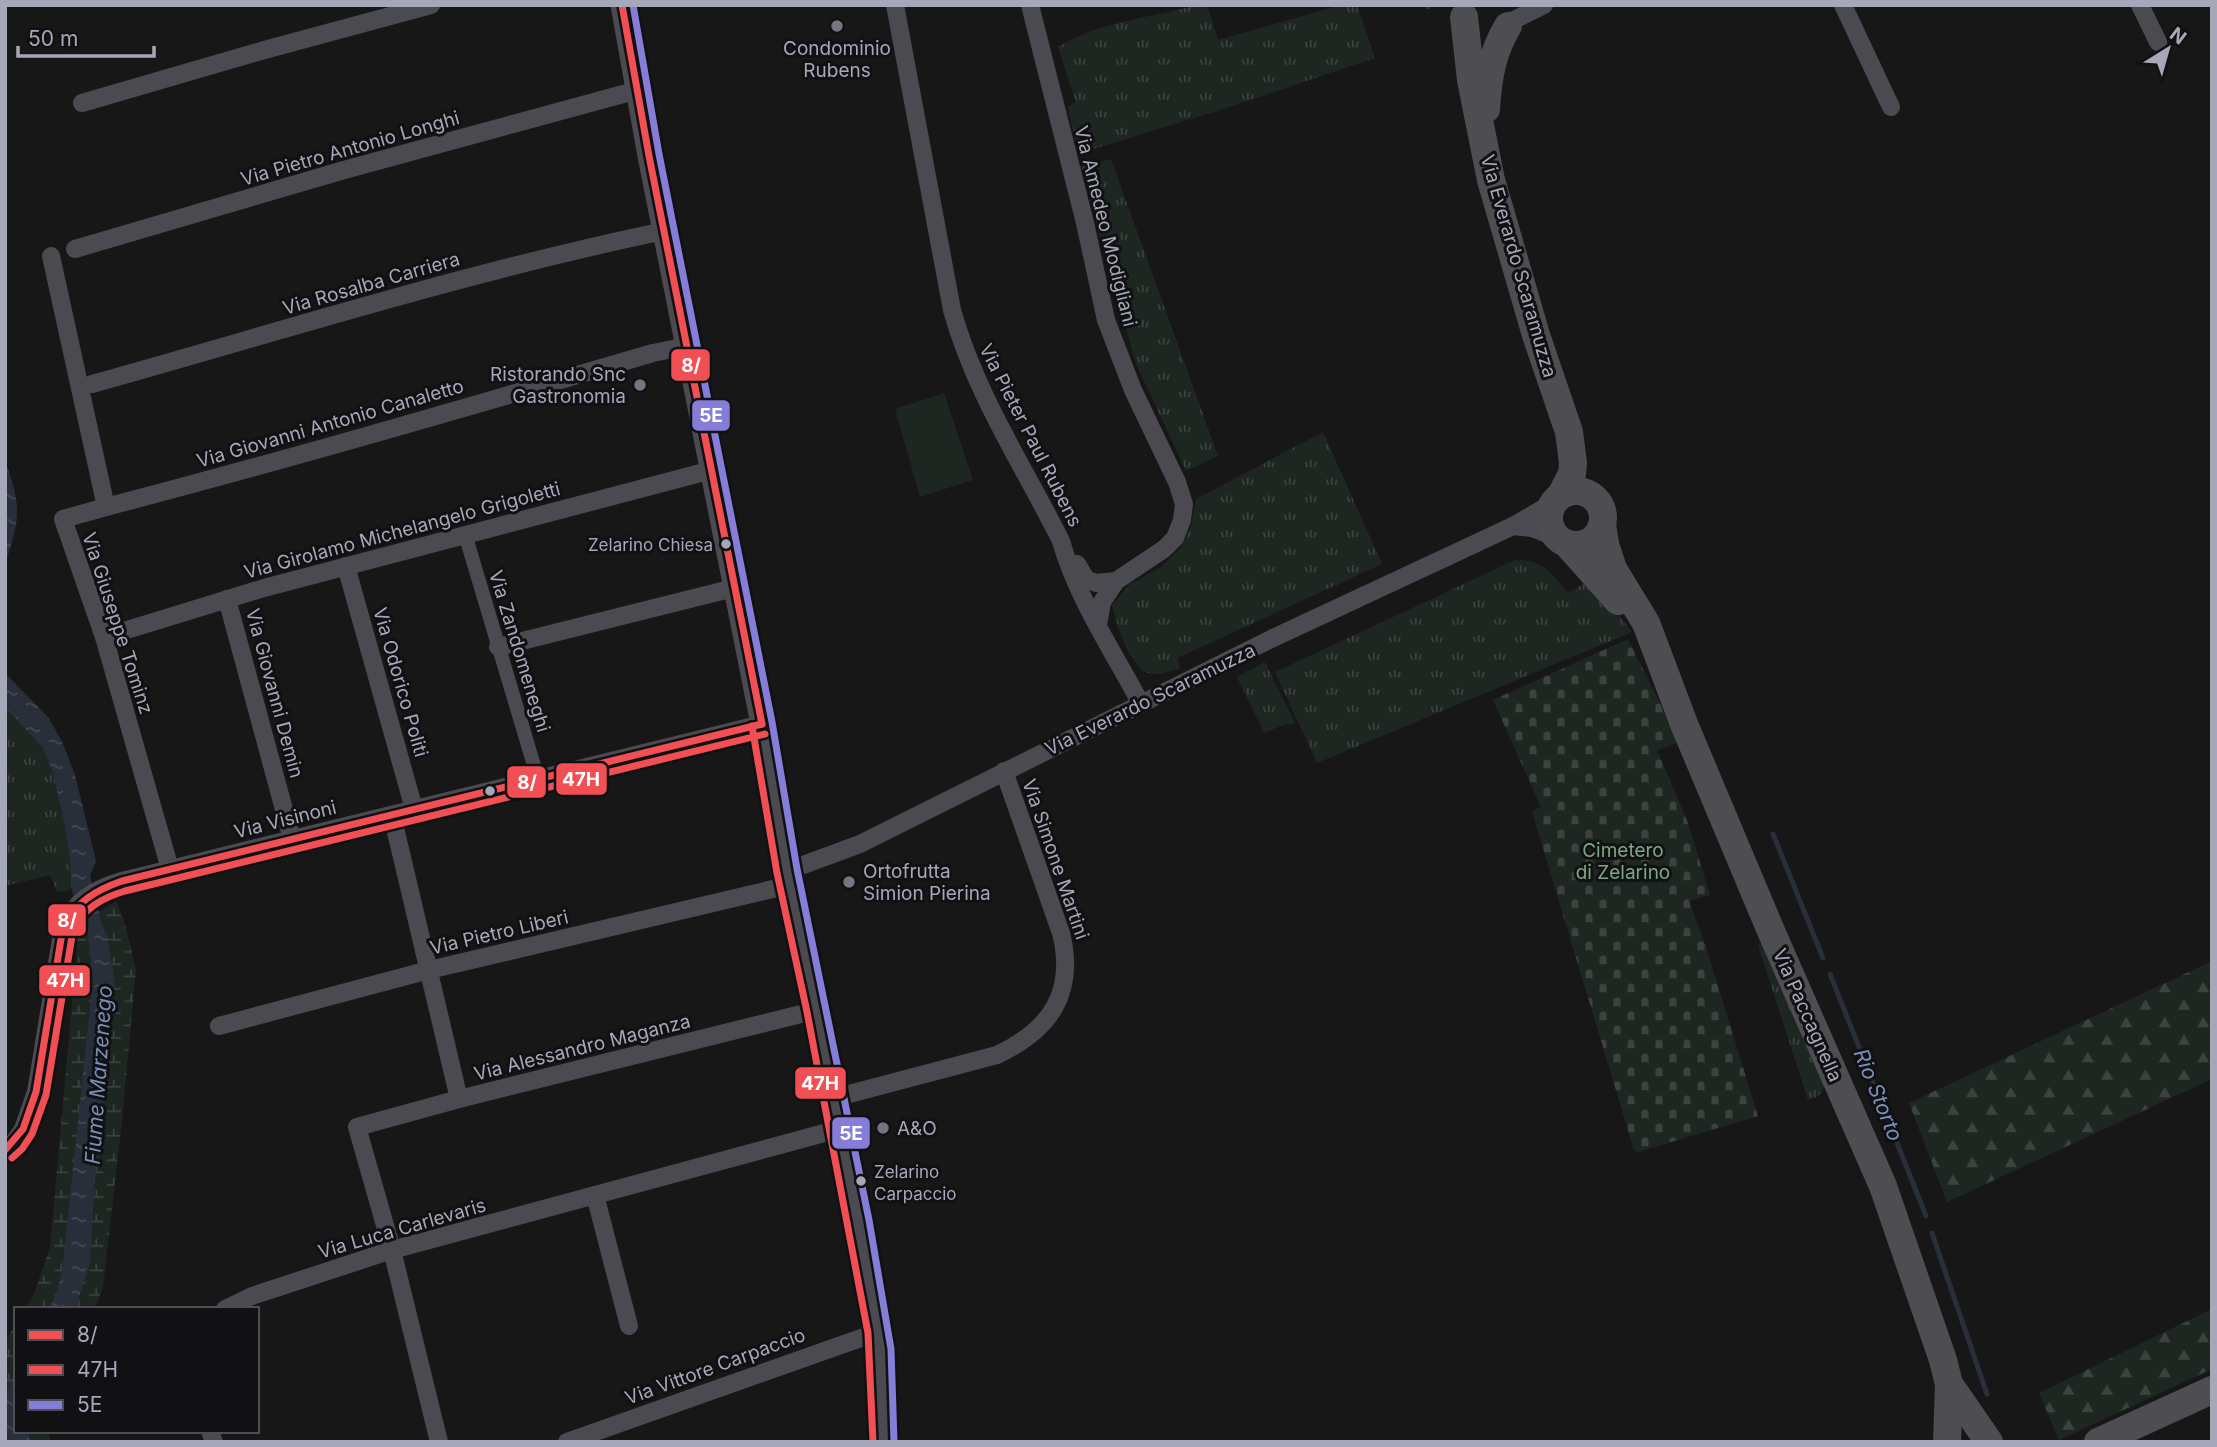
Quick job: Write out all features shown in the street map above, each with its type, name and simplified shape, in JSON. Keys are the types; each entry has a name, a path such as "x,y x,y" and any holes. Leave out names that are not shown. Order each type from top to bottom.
{"main road":[{"path":"1462,11 1473,27 1484,32 1497,31 1514,17"},
{"name":"Via Everardo Scaramuzza","path":"1462,11 1471,80 1509,246 1569,432 1588,469 1599,513"},
{"name":"Via Everardo Scaramuzza","path":"1483,139 1491,65 1500,40 1514,17"},
{"name":"Via Everardo Scaramuzza","path":"1557,499 1572,474 1569,432"},
{"path":"1579,491 1599,513 1599,532 1589,542 1582,544 1562,540 1552,531 1549,516 1557,499 1579,491"},
{"name":"Via Paccagnella","path":"1599,513 1613,569 1639,608 1766,920 1883,1186 1933,1329 1949,1384 1947,1442"},
{"name":"Via Paccagnella","path":"1562,540 1620,604 1656,649"},
{"name":"Via Paccagnella","path":"1949,1384 1989,1442"},
{"path":"2098,1442 2212,1390"}],"street":[{"path":"82,103 431,5"},
{"path":"622,5 762,724 788,878 859,1222 878,1332 884,1442"},
{"name":"Via Pieter Paul Rubens","path":"895,5 948,289 960,339 989,405 1061,541 1066,558 1098,625 1142,704"},
{"name":"Via Amedeo Modigliani","path":"1030,5 1085,223 1106,320 1133,390 1177,482 1184,505 1175,538 1164,549 1116,581 1102,601 1098,625"},
{"path":"1514,17 1545,5"},
{"path":"1843,5 1891,107"},
{"path":"2140,5 2158,42"},
{"name":"Via Pietro Antonio Longhi","path":"75,249 344,170 638,90"},
{"name":"Via Rosalba Carriera","path":"92,384 467,278 664,231"},
{"name":"Via Giuseppe Tominz","path":"51,256 106,507 63,519 104,637 170,869"},
{"name":"Via Giovanni Antonio Canaletto","path":"106,507 687,346"},
{"name":"Via Girolamo Michelangelo Grigoletti","path":"104,637 346,566 712,470"},
{"name":"Via Everardo Scaramuzza","path":"788,878 1294,629 1513,526 1557,499"},
{"path":"1513,526 1532,528 1562,540"},
{"name":"Via Zandomeneghi","path":"466,534 538,779"},
{"path":"1061,541 1086,579 1096,583 1116,581"},
{"name":"Via Odorico Politi","path":"346,566 414,809"},
{"path":"498,647 734,587"},
{"name":"Via Giovanni Demin","path":"227,599 292,839"},
{"name":"Via Visinoni","path":"5,1150 15,1142 23,1129 36,1092 63,928 69,913 76,905 106,886 762,724"},
{"name":"Via Simone Martini","path":"834,1098 997,1055 1035,1033 1048,1019 1060,998 1067,956 1004,771"},
{"path":"392,815 459,1099"},
{"name":"Via Pietro Liberi","path":"219,1026 788,878"},
{"name":"Via Alessandro Maganza","path":"392,1250 357,1127 817,1010"},
{"name":"Via Luca Carlevaris","path":"229,1307 252,1296 392,1250 839,1129"},
{"path":"594,1195 629,1325"},
{"path":"392,1250 439,1442"},
{"name":"Via Vittore Carpaccio","path":"567,1442 878,1332"}],"green space":[{"path":"1197,5 1207,5 1218,40 1341,5 1357,5 1375,58 1077,154 1068,107 1076,102 1058,47 1091,31"},
{"path":"1111,159 1218,456 1186,471 1136,364 1080,166"},
{"path":"944,393 973,480 920,497 895,409"},
{"path":"1323,432 1382,564 1177,658 1180,668 1156,674 1141,669 1124,643 1112,605 1129,585 1161,567 1182,546 1191,526 1196,499"},
{"path":"1515,560 1540,565 1551,573 1568,593 1592,579 1632,632 1317,763 1275,672"},
{"name":"Cimetero di Zelarino","path":"1628,639 1679,742 1657,750 1688,823 1710,895 1689,901 1758,1116 1638,1152 1634,1150 1532,812 1541,807 1493,700"},
{"path":"1265,662 1295,723 1264,733 1237,677"},
{"path":"5,693 44,737 87,878 66,891 57,892 50,875 5,886"},
{"path":"116,901 124,920 136,970 103,1288 95,1307 26,1307 34,1294 50,1247 77,948 70,930"},
{"path":"1762,944 1825,1083 1823,1090 1815,1098 1808,1100 1758,945"},
{"path":"2212,961 2212,1079 1947,1202 1909,1103"},
{"path":"2212,1309 2212,1369 2059,1440 2039,1393"},
{"path":"14,1327 14,1433 49,1433 51,1442 5,1442 5,1341"}],"water":[{"path":"5,461 14,490 17,512 14,535 5,564"},
{"name":"Fiume Marzenego","path":"5,673 49,718 63,744 75,775 96,861 90,876 107,935 115,984 95,1180 90,1263 76,1307 50,1307 62,1272 93,980 88,935 71,888 65,825 52,770 43,748 5,707"},
{"path":"14,1374 14,1433 28,1433 30,1442 8,1442 4,1414"}],"waterway":[{"name":"Rio Storto","path":"1773,834 1823,958"},
{"name":"Rio Storto","path":"1830,974 1926,1216"},
{"name":"Rio Storto","path":"1932,1233 1987,1394"}],"transit line":[{"name":"8/","path":"622,5 649,156 762,724"},
{"name":"5E","path":"633,5 659,154 772,722 797,869 869,1220 891,1349 894,1442"},
{"name":"8/","path":"5,1150 23,1129 36,1092 63,927 74,911 95,893 122,881 762,724"},
{"name":"47H","path":"752,726 777,873 807,1012 868,1333 873,1442"},
{"name":"47H","path":"12,1158 32,1134 46,1095 73,930 88,910 101,901 125,891 765,734"}],"place":[{"name":"Condominio Rubens","path":"837,26"},
{"name":"Ristorando Snc Gastronomia","path":"640,385"},
{"name":"Zelarino Chiesa","path":"726,544"},
{"name":"Ortofrutta Simion Pierina","path":"849,882"},
{"name":"A&O","path":"883,1128"},
{"name":"Zelarino Carpaccio","path":"861,1181"}]}
